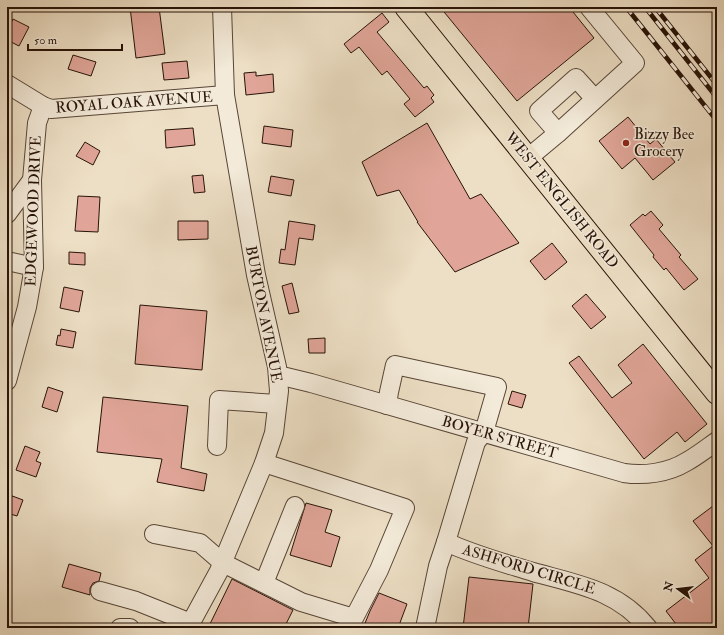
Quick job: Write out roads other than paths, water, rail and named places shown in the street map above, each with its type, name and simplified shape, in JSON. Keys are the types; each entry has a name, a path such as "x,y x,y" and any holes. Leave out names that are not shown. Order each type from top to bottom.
{"main road":[{"name":"WEST ENGLISH ROAD","path":"406,7 717,393"}],"street":[{"name":"BURTON AVENUE","path":"190,626 223,563 264,463 274,433 279,391 277,367 256,275 225,95 222,7"},
{"path":"528,158 558,133 635,62 589,7"},
{"path":"558,133 539,111 576,78 594,99"},
{"path":"7,84 43,106"},
{"name":"ROYAL OAK AVENUE","path":"43,106 51,109 225,95"},
{"name":"EDGEWOOD DRIVE","path":"7,381 27,307 34,267 32,180 37,123 43,106"},
{"path":"7,214 32,180"},
{"path":"7,261 34,267"},
{"path":"388,405 389,392 396,365 497,387 484,432 476,442 438,566 424,628"},
{"name":"BOYER STREET","path":"278,375 311,383 624,473 639,475 661,472 686,463 717,441"},
{"path":"217,446 219,400 277,404"},
{"path":"154,534 200,543 223,563 301,602 354,618 379,570 404,508 264,463"},
{"path":"264,583 295,506"},
{"name":"ASHFORD CIRCLE","path":"446,542 463,550 603,592 625,606 648,628"},
{"path":"100,591 136,601 190,626"},
{"path":"120,628 130,628"}],"railway":[{"path":"626,7 717,121"},
{"path":"645,7 717,98"},
{"path":"655,7 717,85"}],"place":[{"name":"Bizzy Bee Grocery","path":"626,143"}]}
